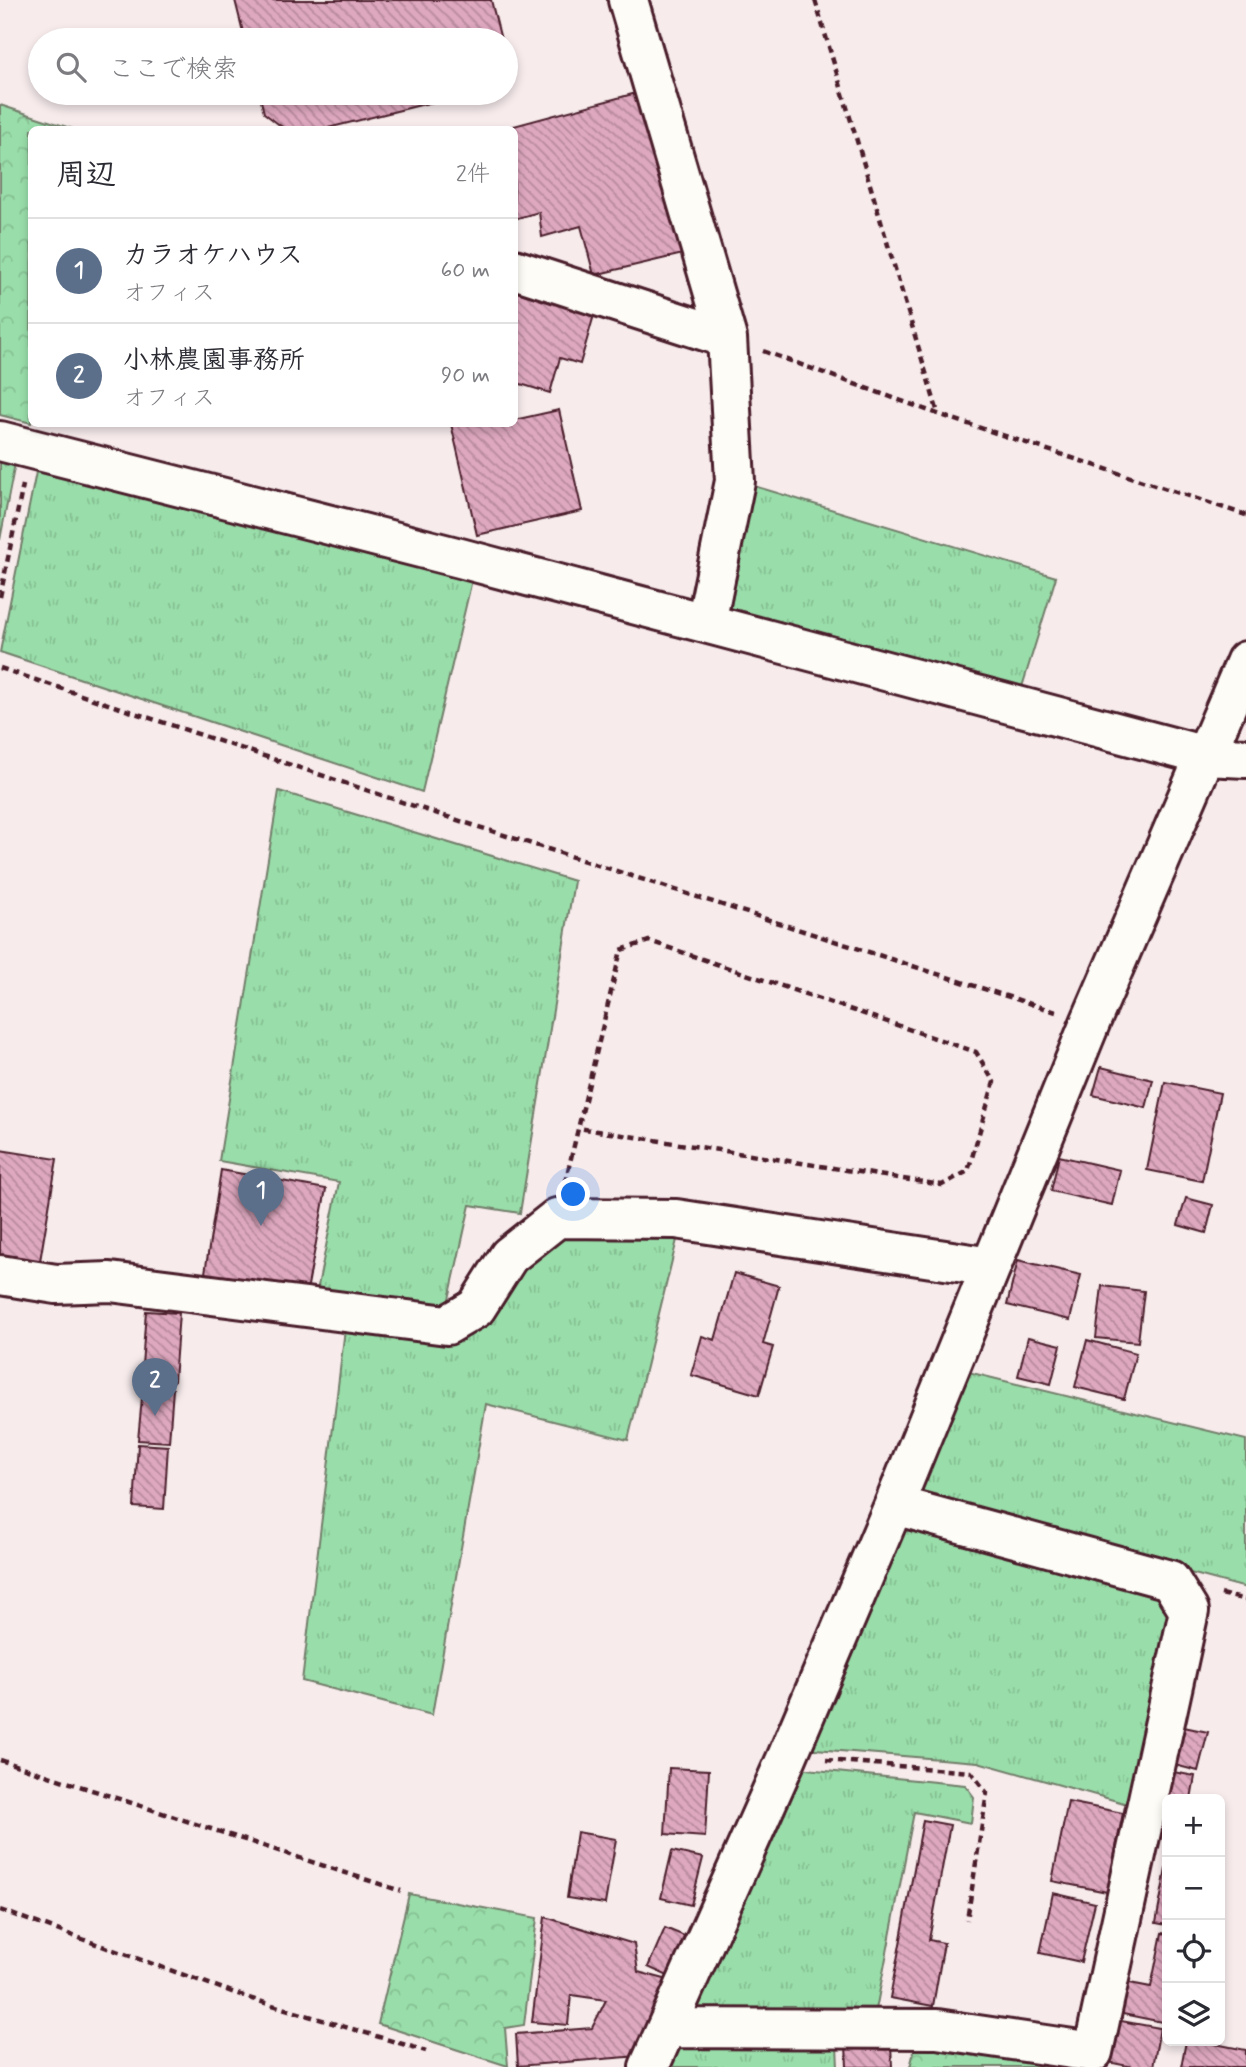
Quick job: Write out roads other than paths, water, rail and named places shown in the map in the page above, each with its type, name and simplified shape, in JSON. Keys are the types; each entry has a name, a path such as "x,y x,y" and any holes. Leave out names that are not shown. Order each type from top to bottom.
{"street":[{"path":"628,0 727,338 735,481 706,623"},
{"path":"518,270 727,338"},
{"path":"15,445 447,555 1206,756 1246,758"},
{"path":"649,2067 787,1757 894,1505 1090,1023 1246,661"},
{"path":"0,1275 56,1284 110,1282 447,1325 475,1308 509,1256 557,1218 676,1219 991,1267"},
{"path":"667,2028 937,2029 1093,2052 1188,1611 1170,1580 894,1505"}],"place":[{"name":"カラオケハウス","path":"261,1226"},
{"name":"小林農園事務所","path":"155,1416"}]}
